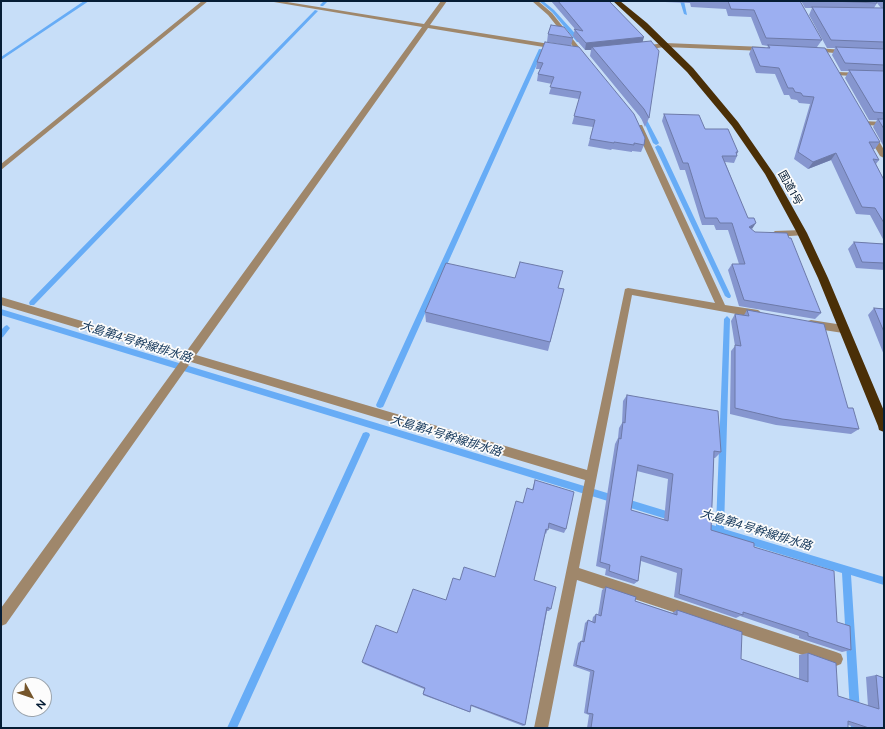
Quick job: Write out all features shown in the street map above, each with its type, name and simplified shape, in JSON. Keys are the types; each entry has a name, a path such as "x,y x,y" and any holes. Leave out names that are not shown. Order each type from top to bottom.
{"highway":[{"name":"国道1号","path":"616,1 665,45 710,92 735,124 769,174 802,233 823,278 884,426"}],"street":[{"path":"1,168 205,1"},
{"path":"271,1 564,49"},
{"path":"1,619 444,1"},
{"path":"535,1 550,14 592,66"},
{"path":"821,44 826,54"},
{"path":"635,48 665,45 770,49"},
{"path":"809,50 826,54 854,52"},
{"path":"842,81 836,71 884,76"},
{"path":"862,116 884,156"},
{"path":"636,120 722,308"},
{"path":"865,123 884,124"},
{"path":"765,234 802,233"},
{"path":"541,728 628,291 767,316"},
{"path":"1,301 188,359 591,480"},
{"path":"805,322 843,329"},
{"path":"572,572 836,659"}],"building":[{"path":"558,1 609,1 644,37 586,43 574,29 583,31"},
{"path":"728,1 800,1 822,40 766,38 754,10 731,9"},
{"path":"831,1 876,1 877,3"},
{"path":"812,7 884,8 884,42 831,40"},
{"path":"551,25 564,27 573,38 548,34"},
{"path":"651,41 659,51 649,118 644,109 592,47"},
{"path":"545,42 579,47 634,114 645,138 644,145 634,143 634,145 614,143 590,139 595,120 574,116 581,92 550,87 554,77 538,74 543,63 537,62"},
{"path":"768,45 825,48 880,142 869,142 879,160 873,159 884,180 884,223 875,208 862,207 836,153 813,162 798,152 814,97 803,96 801,93 795,92 793,88 788,88 779,68 760,66 752,47 770,48"},
{"path":"836,47 884,49 884,65 845,63"},
{"path":"849,70 884,71 884,113 874,112"},
{"path":"664,114 699,115 705,129 728,129 738,152 736,152 737,156 722,156 748,218 754,218 756,223 749,227 755,232 787,233 789,238 791,238 821,313 744,300 732,264 745,264 732,223 720,223 717,218 705,218 688,163 683,163"},
{"path":"878,119 884,119 884,129"},
{"path":"854,242 884,244 884,263 862,262"},
{"path":"520,262 563,271 558,288 564,289 550,342 425,312 446,263 515,278"},
{"path":"874,308 884,309 884,332"},
{"path":"747,310 824,324 848,408 853,408 859,429 782,419 735,408 735,345 741,346 735,314 749,316"},
{"path":"627,395 718,411 721,452 714,451 711,530 754,543 754,547 834,571 837,622 850,626 851,650 808,636 808,633 743,612 743,615 679,594 682,569 641,556 638,581 609,571 610,565 600,562 619,438 621,439 623,422 625,423","holes":["638,465 673,474 668,521 631,510"]},
{"path":"535,480 574,492 566,529 549,523 548,530 546,529 534,580 556,587 551,609 547,607 525,725 471,705 470,712 423,694 425,688 362,662 376,625 397,633 413,589 446,600 453,578 460,580 464,567 495,577 516,501 523,503 527,488 533,490"},
{"path":"606,587 636,597 635,601 677,615 677,610 742,632 741,659 808,682 808,653 836,663 838,696 879,709 876,675 884,678 884,728 869,728 848,721 848,728 591,728 593,714 587,713 594,671 576,665 581,641 584,642 588,620 595,623 596,614 601,616"}],"waterway":[{"path":"1,59 87,1"},
{"path":"322,5 326,1"},
{"path":"541,1 553,11 579,41"},
{"path":"682,1 686,14"},
{"path":"32,303 316,11"},
{"path":"380,405 541,50 550,51"},
{"path":"642,117 656,143"},
{"path":"658,147 728,296"},
{"name":"大島第4号幹線排水路","path":"1,312 673,517"},
{"path":"720,531 727,319"},
{"path":"1,335 7,328"},
{"path":"232,728 366,435"},
{"name":"大島第4号幹線排水路","path":"702,526 846,570"},
{"name":"大島第4号幹線排水路","path":"846,570 884,581"},
{"path":"846,570 856,728"}]}
